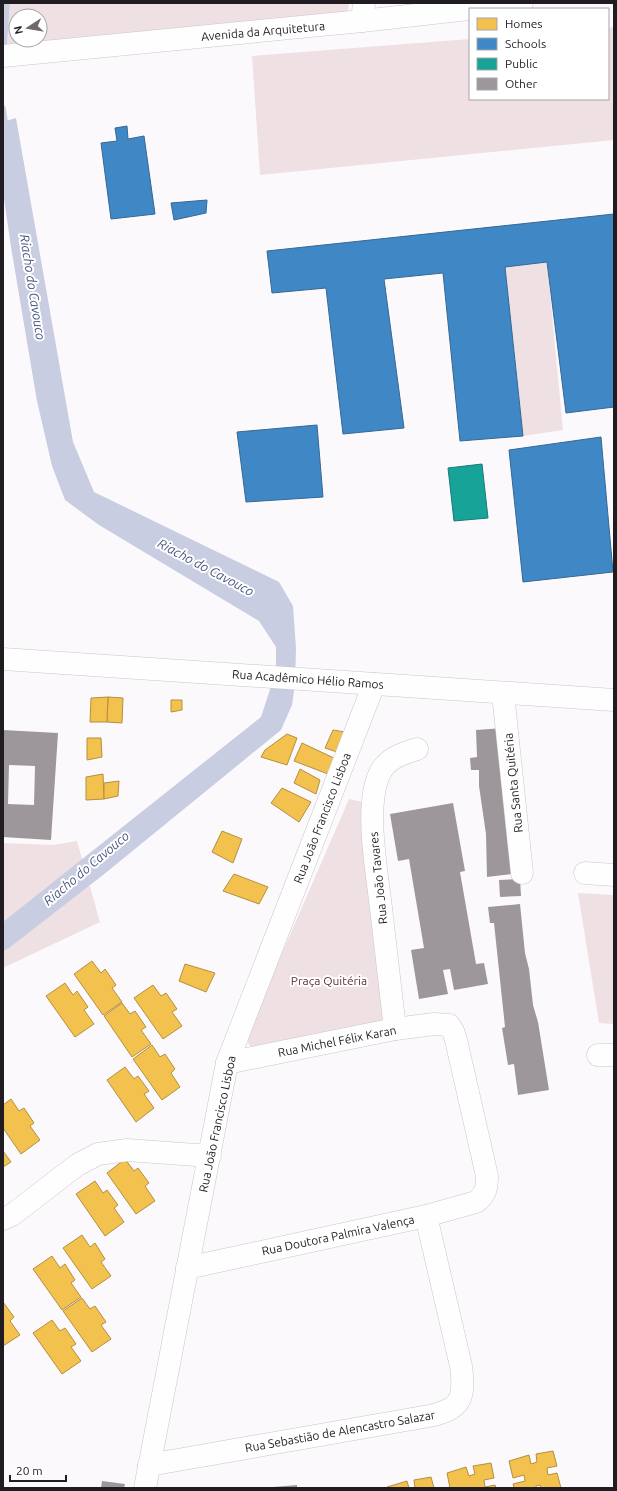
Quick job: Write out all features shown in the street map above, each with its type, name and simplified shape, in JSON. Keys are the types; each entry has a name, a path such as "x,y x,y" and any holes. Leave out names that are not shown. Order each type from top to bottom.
{"street":[{"name":"Avenida da Arquitetura","path":"3,56 363,12 522,3"},
{"name":"Rua Acadêmico Hélio Ramos","path":"3,659 503,694 614,700"},
{"name":"Rua João Francisco Lisboa","path":"145,1488 227,1063 374,684"},
{"name":"Rua Santa Quitéria","path":"503,694 522,873"},
{"name":"Rua João Tavares","path":"395,1029 372,835 373,795 380,771 387,763 396,756 417,749"},
{"path":"584,873 614,875"},
{"name":"Rua Michel Félix Karan","path":"227,1063 395,1029 434,1024 449,1025 456,1040 487,1176 485,1193"},
{"path":"3,1218 12,1215 77,1165 98,1154 127,1150 210,1156"},
{"name":"Rua Doutora Palmira Valença","path":"187,1268 426,1216 476,1202 482,1198 485,1193"},
{"name":"Rua Sebastião de Alencastro Salazar","path":"149,1465 444,1413 458,1403 464,1390 461,1366 426,1216"}],"green space":[{"path":"10,3 349,3 348,12 48,41 48,8 10,8"},
{"path":"614,27 614,140 260,175 252,56 469,39 469,100 609,100 609,28"},
{"path":"547,262 563,430 523,436 505,267"},
{"name":"Praça Quitéria","path":"349,799 367,803 387,1015 381,1023 251,1047 248,1043 248,1033"},
{"path":"77,841 100,922 3,968 3,843 53,845"},
{"path":"578,893 614,895 614,1024 599,1023"}],"water":[{"path":"3,3 10,3 10,8 8,8 7,45 3,47"},
{"path":"16,118 73,442 94,492 279,582 293,606 296,648 295,684 292,705 281,730 103,875 9,948 3,951 3,922 261,717 276,671 276,647 259,621 99,525 65,500 52,466 37,401 3,192 3,122"}],"building: Homes":[{"path":"108,697 123,698 122,723 107,722"},
{"path":"108,697 107,722 90,722 91,698"},
{"path":"171,700 182,700 182,710 171,712"},
{"path":"333,730 345,732 340,753 325,748"},
{"path":"287,734 297,738 287,765 261,757 265,750"},
{"path":"87,738 101,738 102,757 87,760"},
{"path":"302,743 336,759 328,774 294,761"},
{"path":"300,769 320,780 316,794 294,783"},
{"path":"103,774 104,799 86,800 86,777"},
{"path":"119,781 118,796 104,799 104,783"},
{"path":"282,788 311,802 299,822 271,803"},
{"path":"222,831 242,839 233,863 212,852"},
{"path":"234,874 268,887 259,904 223,891"},
{"path":"92,961 101,973 105,969 116,985 112,988 122,1002 103,1015 74,974"},
{"path":"185,964 215,973 206,992 179,981"},
{"path":"65,983 73,995 77,991 88,1007 84,1010 94,1024 75,1037 46,996"},
{"path":"153,985 161,996 166,993 177,1009 172,1012 182,1026 163,1039 134,998"},
{"path":"122,1003 130,1014 135,1011 146,1027 141,1030 151,1044 132,1057 104,1016"},
{"path":"152,1045 160,1057 165,1054 175,1069 171,1073 180,1087 162,1100 133,1059"},
{"path":"125,1067 134,1079 138,1076 149,1091 144,1094 154,1108 136,1122 107,1080"},
{"path":"11,1099 19,1111 24,1108 34,1123 30,1126 40,1140 21,1154 3,1128 3,1105"},
{"path":"3,1151 11,1162 3,1167"},
{"path":"125,1159 134,1171 138,1168 149,1183 145,1186 155,1201 136,1214 107,1173"},
{"path":"95,1181 103,1193 107,1190 118,1205 114,1208 124,1222 105,1236 76,1194"},
{"path":"82,1235 90,1247 95,1243 105,1259 101,1262 111,1276 92,1289 63,1248"},
{"path":"52,1256 60,1268 65,1264 75,1280 71,1283 81,1297 62,1310 33,1269"},
{"path":"82,1298 90,1309 95,1306 106,1322 101,1325 111,1339 92,1352 63,1311"},
{"path":"3,1302 14,1317 10,1321 20,1335 3,1346"},
{"path":"52,1320 60,1331 65,1328 76,1344 71,1347 81,1361 62,1374 33,1333"},
{"path":"553,1451 557,1466 547,1468 548,1475 557,1473 561,1488 541,1488 540,1485 536,1486 536,1488 514,1488 513,1484 525,1481 524,1475 513,1478 509,1461 529,1455 531,1464 537,1462 536,1454"},
{"path":"491,1463 494,1478 484,1480 485,1487 495,1485 496,1488 450,1488 447,1473 466,1467 469,1476 475,1474 473,1466"},
{"path":"431,1477 434,1488 415,1488 414,1480"},
{"path":"407,1481 409,1488 387,1487"}],"building: Schools":[{"path":"127,126 128,139 144,136 155,214 111,219 101,143 117,141 115,128"},
{"path":"207,200 206,213 174,220 171,203"},
{"path":"614,214 614,407 566,413 547,262 505,267 523,436 460,441 443,273 384,279 404,428 343,434 326,288 272,293 267,251"},
{"path":"317,425 323,497 246,502 237,432"},
{"path":"601,437 613,572 523,582 509,450"}],"building: Public":[{"path":"482,464 488,518 454,521 448,468"}],"building: Other":[{"path":"504,728 521,873 487,877 486,834 479,786 479,770 471,770 470,758 477,757 476,730"},
{"path":"3,730 58,733 51,840 3,837","holes":["9,765 35,766 34,805 8,804"]},
{"path":"453,803 465,871 460,872 476,964 484,963 488,984 454,990 450,969 443,970 448,994 419,999 411,950 424,948 409,859 398,861 390,814"},
{"path":"520,879 521,896 500,897 499,880"},
{"path":"520,904 525,953 529,969 533,1005 538,1022 549,1090 518,1095 514,1064 508,1065 502,1028 505,1027 494,923 490,923 488,907"},
{"path":"102,1481 125,1484 124,1488 101,1488"},
{"path":"297,1485 297,1488 273,1488 273,1487"}],"waterway":[{"name":"Riacho do Cavouco","path":"3,108 6,128"}]}
